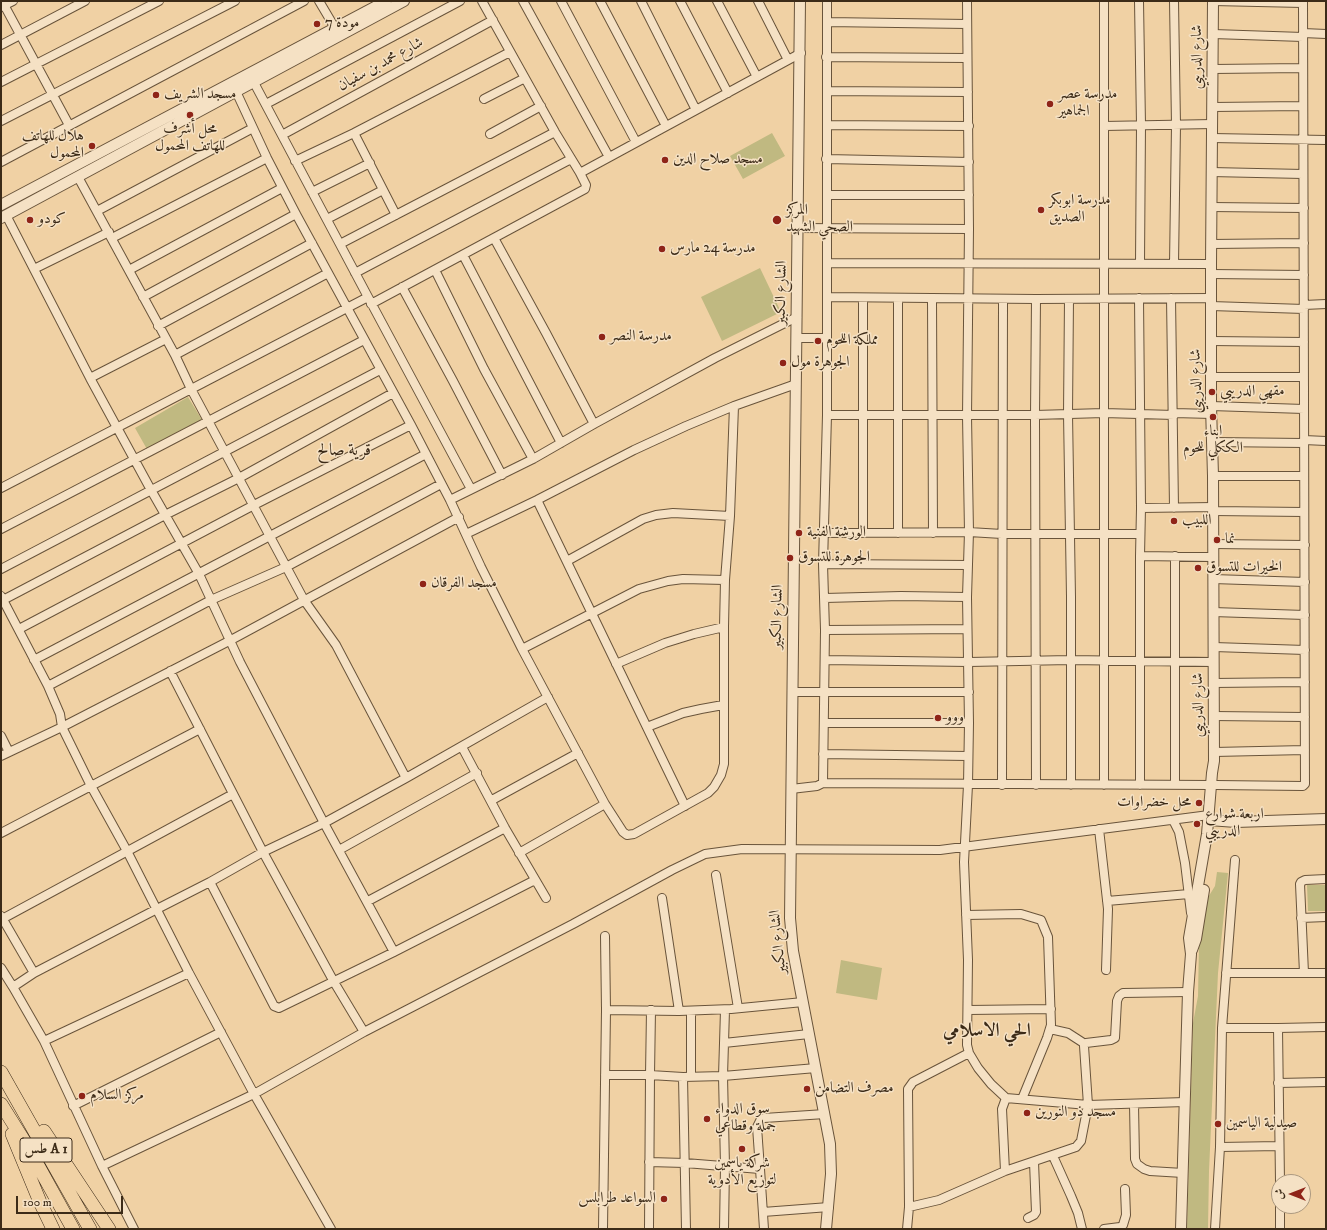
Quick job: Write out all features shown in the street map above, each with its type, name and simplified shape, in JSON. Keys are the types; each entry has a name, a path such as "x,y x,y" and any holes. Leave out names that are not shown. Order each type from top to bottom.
{"highway":[{"name":"طس A 1","path":"1,1072 90,1229"},
{"path":"12,1091 38,1122 110,1229"},
{"name":"طس A 1","path":"1,1104 26,1144 73,1229"},
{"path":"1,1104 40,1202 53,1229"}],"street":[{"path":"13,1 2,5 21,35 69,125"},
{"path":"1,45 85,1"},
{"path":"1,82 159,1"},
{"path":"1,121 235,1"},
{"path":"1,162 304,1"},
{"path":"320,1 335,28"},
{"path":"252,78 335,28 386,1"},
{"path":"1,205 404,1"},
{"path":"266,104 460,1"},
{"path":"1,488 347,308 369,301 402,287 585,189 586,185 580,174 570,159 482,1"},
{"path":"523,1 609,157"},
{"path":"561,1 636,142"},
{"path":"600,1 666,126"},
{"path":"641,1 696,110"},
{"path":"680,1 728,93"},
{"path":"717,1 757,77"},
{"path":"758,1 788,60"},
{"name":"الشارع الكبير","path":"800,1 801,53 790,918 793,951 830,1144 831,1174 826,1229"},
{"path":"823,783 825,598 823,564 827,415 827,1"},
{"path":"967,1 969,126 967,416 969,532 967,629 969,662 969,723 964,880 968,1010 967,1045 969,1053 978,1068 1006,1098 1088,1105 1185,1102"},
{"path":"1104,1 1104,785"},
{"path":"1139,1 1141,125 1140,263"},
{"path":"1174,1 1176,125 1174,264"},
{"path":"791,789 817,786 823,783 1303,786 1305,784 1303,2 1213,1"},
{"name":"شارع الدريبي","path":"1210,818 1213,785 1216,773 1213,716 1214,476 1211,302 1213,1"},
{"name":"شارع محمد بن سفيان","path":"282,135 493,20"},
{"path":"827,22 967,24"},
{"path":"1212,34 1326,34"},
{"path":"295,161 354,133 510,52"},
{"path":"580,174 801,53"},
{"path":"826,57 967,58"},
{"path":"1213,69 1303,68"},
{"path":"252,78 369,301 471,489"},
{"path":"484,100 525,78"},
{"path":"234,87 282,188 411,425 459,517 481,567 522,650 605,804 623,832 627,835 634,834 708,793 714,787 721,775 724,764 723,705 725,580 730,516 734,406"},
{"path":"234,87 78,177 3,216 34,270 150,490 199,574 240,662 324,823 368,901 394,952"},
{"path":"827,91 968,92"},
{"path":"490,134 541,106"},
{"path":"1213,107 1303,106"},
{"path":"1104,126 1213,124"},
{"path":"826,125 969,126"},
{"path":"97,211 253,128"},
{"path":"340,244 555,132"},
{"path":"354,133 396,215"},
{"path":"1212,138 1326,140"},
{"path":"34,270 110,235 267,158"},
{"path":"355,273 570,159"},
{"path":"826,159 969,162"},
{"path":"312,192 370,163"},
{"path":"1212,172 1303,174"},
{"path":"78,177 166,339 191,389 304,600 336,645 406,778"},
{"path":"128,270 282,188"},
{"path":"327,219 383,190"},
{"path":"827,196 969,195"},
{"path":"1211,207 1304,208"},
{"path":"143,297 296,214"},
{"path":"798,228 969,229"},
{"path":"494,238 594,424"},
{"path":"158,326 312,243"},
{"path":"1211,244 1304,243"},
{"path":"464,255 562,444"},
{"path":"827,263 1140,263 1174,264 1211,269 1304,275"},
{"path":"435,270 484,369 533,459"},
{"path":"174,355 328,273"},
{"path":"402,287 454,381 502,475"},
{"path":"827,298 1171,298 1211,302 1304,307 1326,304"},
{"path":"898,298 898,533"},
{"path":"932,298 933,532"},
{"path":"1139,298 1141,508 1140,785"},
{"path":"1171,298 1174,414 1174,508"},
{"path":"863,299 863,533"},
{"path":"1002,785 1003,299"},
{"path":"1036,299 1036,785"},
{"path":"1069,299 1068,414 1072,724 1071,785"},
{"path":"450,500 562,444 594,424 715,358 797,317"},
{"path":"797,338 827,338"},
{"path":"90,378 166,339"},
{"path":"1,529 364,340"},
{"path":"1212,341 1304,342"},
{"path":"1,569 380,370"},
{"path":"1212,377 1304,377"},
{"path":"466,534 537,500 634,450 734,406 796,384"},
{"path":"332,1229 254,1094 189,973 127,851 91,786 62,727 60,714 48,686 2,598 239,478 393,394"},
{"path":"827,415 967,416 1104,413 1140,415 1174,414 1212,410 1304,409"},
{"path":"19,629 254,505 411,425"},
{"path":"1213,442 1326,441"},
{"path":"34,660 426,454"},
{"path":"1214,476 1304,476"},
{"path":"48,686 211,600 286,567 442,484"},
{"path":"537,500 685,806"},
{"path":"1141,508 1304,512"},
{"path":"567,560 636,523 656,515 673,513 730,516"},
{"path":"1,756 62,727 231,640 459,517"},
{"path":"824,533 969,532 1002,534 1140,534"},
{"path":"1213,544 1305,546"},
{"path":"1140,556 1213,557"},
{"path":"1175,556 1175,785"},
{"path":"823,564 968,565"},
{"path":"1213,578 1305,582"},
{"path":"522,650 627,595 654,584 683,579 725,580"},
{"path":"825,598 901,596 967,597"},
{"path":"1214,612 1305,615"},
{"path":"616,664 665,643 724,627"},
{"path":"825,630 967,629"},
{"path":"1214,647 1305,650"},
{"path":"824,660 969,662 1104,660 1213,662"},
{"path":"170,671 263,852 334,982 364,1032"},
{"path":"1213,682 1305,682"},
{"path":"792,692 969,692"},
{"path":"13,987 34,973 157,908 210,882 263,852 324,823 462,747 548,697"},
{"path":"647,727 683,714 723,705"},
{"path":"1213,716 1305,717"},
{"path":"824,723 969,723"},
{"path":"1,833 200,729"},
{"path":"1,736 9,752"},
{"path":"462,747 519,852 546,898"},
{"path":"1214,756 1305,750"},
{"path":"492,800 578,753"},
{"path":"823,754 968,756"},
{"path":"339,850 477,773"},
{"path":"34,973 2,917 233,794"},
{"path":"519,852 605,804"},
{"path":"102,1166 254,1094 364,1032 705,854 733,849 908,851 965,848 1173,820 1326,813"},
{"path":"1210,818 1326,819"},
{"path":"1181,1229 1188,992 1191,954 1189,938 1210,818"},
{"path":"1191,954 1196,939 1210,818"},
{"path":"1173,820 1179,832 1192,922"},
{"path":"368,901 506,828"},
{"path":"1099,829 1108,901 1106,970"},
{"path":"1215,1229 1220,1147 1222,1028 1235,860"},
{"path":"716,875 738,1008"},
{"path":"1304,973 1300,884 1305,880 1326,879"},
{"path":"210,882 274,1006 280,1008 535,880"},
{"path":"1108,901 1189,894"},
{"path":"662,898 679,1012"},
{"path":"966,915 1022,914 1041,920 1048,937 1051,1009 1050,1029 1022,1099"},
{"path":"1301,918 1326,918"},
{"path":"603,1229 606,1010 605,936"},
{"path":"1,968 44,1041 73,1106 134,1229"},
{"path":"44,1041 189,973"},
{"path":"1226,973 1326,974"},
{"path":"1050,1029 1068,1033 1085,1044 1111,1040 1115,1038 1117,1001 1119,996 1123,993 1188,992"},
{"path":"606,1010 651,1010 679,1012 725,1010 803,1002"},
{"path":"968,1010 1051,1009"},
{"path":"649,1229 651,1010"},
{"path":"724,1229 725,1166 723,1076 725,1010"},
{"path":"686,1229 685,1163 687,1077 691,1011"},
{"path":"1222,1028 1326,1027"},
{"path":"1278,1028 1280,1174"},
{"path":"73,1106 221,1032"},
{"path":"724,1043 809,1034"},
{"path":"909,1206 939,1200 1005,1171 1076,1147 1081,1142 1088,1105 1085,1044"},
{"path":"907,1229 909,1206 908,1090 913,1082 969,1053"},
{"path":"605,1075 687,1077 723,1076 816,1068"},
{"path":"1278,1083 1326,1082"},
{"path":"1005,1171 1002,1109 1006,1098"},
{"path":"1134,1104 1135,1159 1137,1164 1150,1171 1183,1173"},
{"path":"764,1229 757,1127 761,1119 825,1114"},
{"path":"1220,1147 1279,1146"},
{"path":"1053,1156 1076,1207 1082,1229"},
{"path":"649,1162 685,1163 760,1169"},
{"path":"1028,1218 1036,1212 1034,1162"},
{"path":"1104,1229 1120,1227 1123,1225 1126,1215 1125,1189"},
{"path":"763,1212 829,1207"},
{"path":"1280,1214 1280,1229"}],"shaded area":[{"path":"772,133 785,156 743,179 730,156"},
{"path":"760,268 781,312 722,341 701,297"},
{"path":"188,397 202,420 148,451 135,428"},
{"path":"1217,872 1228,873 1218,973 1209,1171 1208,1229 1187,1229 1193,1023 1198,996 1199,945 1207,899 1215,886"},
{"path":"1307,885 1326,885 1326,911 1308,911"},
{"path":"841,960 882,968 877,1000 836,993"}],"place":[{"name":"مودة 7","path":"317,24"},
{"name":"مسجد الشريف","path":"156,95"},
{"name":"مدرسة عصر الجماهير","path":"1050,104"},
{"name":"محل أشرف للهاتف المحمول","path":"190,115"},
{"name":"هلال للهاتف المحمول","path":"92,146"},
{"name":"مسجد صلاح الدين","path":"665,160"},
{"name":"مدرسة ابوبكر الصديق","path":"1041,210"},
{"name":"كودو","path":"30,220"},
{"name":"المركز الصحي الشهيد","path":"777,220"},
{"name":"مدرسة 24 مارس","path":"662,249"},
{"name":"مدرسة النصر","path":"602,337"},
{"name":"مملكة اللحوم","path":"818,341"},
{"name":"الجوهرة مول","path":"783,363"},
{"name":"مقهي الدريبي","path":"1212,392"},
{"name":"ابناء الككلي للحوم","path":"1213,417"},
{"name":"اللبيب","path":"1174,521"},
{"name":"الورشة الفنية","path":"799,533"},
{"name":"نما","path":"1217,540"},
{"name":"الجوهرة للتسوق","path":"790,558"},
{"name":"الخيرات للتسوق","path":"1198,568"},
{"name":"مسجد الفرقان","path":"423,584"},
{"name":"ووو","path":"938,718"},
{"name":"محل خضراوات","path":"1199,803"},
{"name":"اربعة شوارع الدريبي","path":"1197,824"},
{"name":"مصرف التضامن","path":"807,1089"},
{"name":"مركز السلام","path":"82,1096"},
{"name":"مسجد ذو النورين","path":"1027,1113"},
{"name":"سوق الدواء جملة وقطاعي","path":"707,1119"},
{"name":"صيدلية الياسمين","path":"1218,1124"},
{"name":"شركة ياسمين لتوزيع الأدوية","path":"742,1149"},
{"name":"السواعد طرابلس","path":"664,1199"}],"district":[{"name":"قرية صالح","path":"344,451"},
{"name":"الحي الاسلامي","path":"987,1032"}]}
